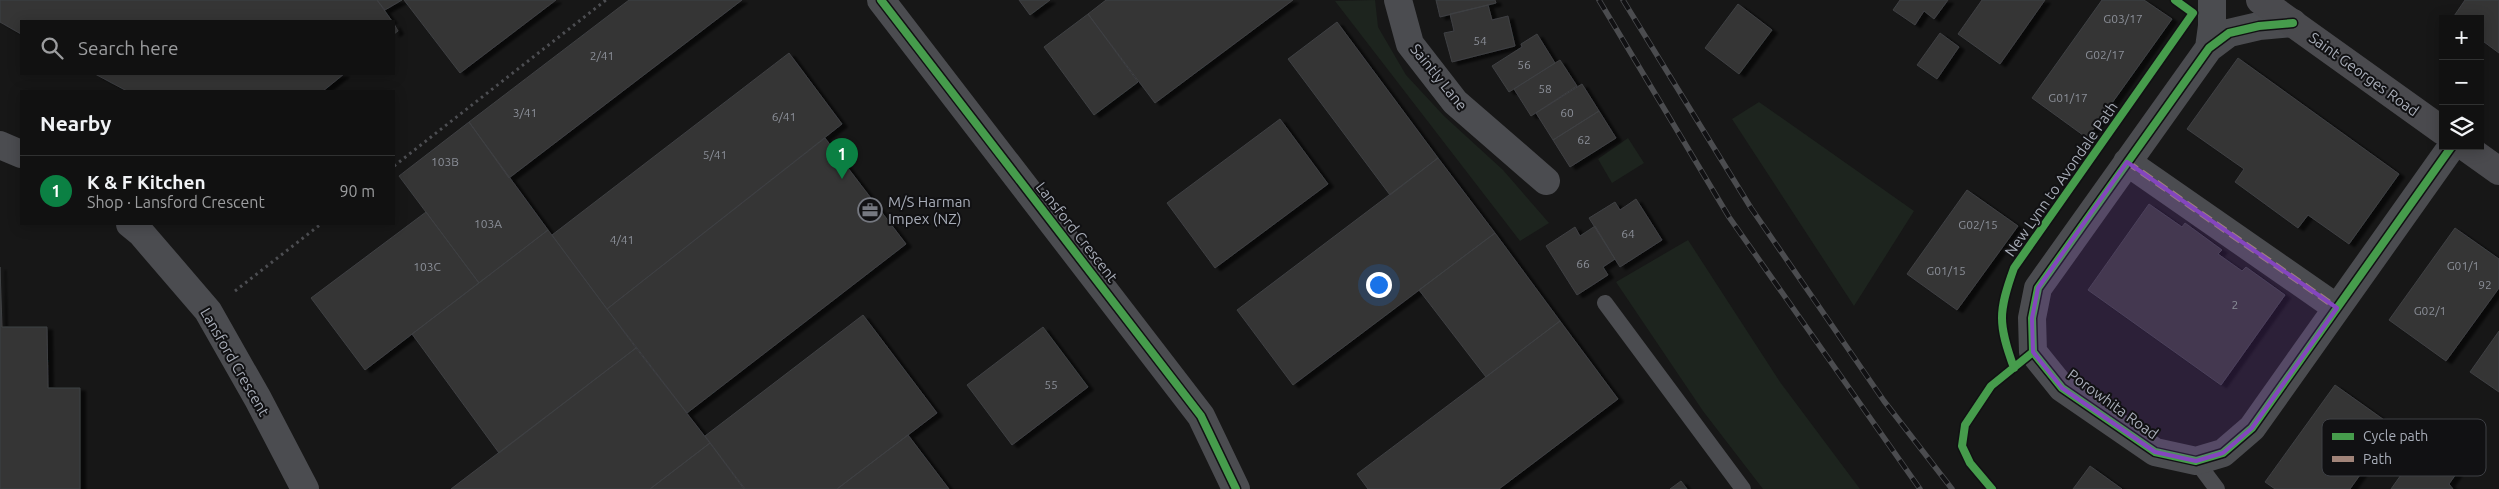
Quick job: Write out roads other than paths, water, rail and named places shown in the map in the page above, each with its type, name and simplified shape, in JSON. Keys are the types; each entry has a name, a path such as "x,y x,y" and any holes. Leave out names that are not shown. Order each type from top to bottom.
{"main road":[{"name":"Saint Georges Road","path":"2260,0 2439,128"},
{"path":"2470,150 2499,171"}],"street":[{"name":"Lansford Crescent","path":"881,0 1201,416 1236,489"},
{"name":"Saintly Lane","path":"1398,0 1410,44 1455,102 1546,181"},
{"name":"Porowhita Road","path":"2209,48 2212,26 2212,0"},
{"name":"Porowhita Road","path":"2293,23 2259,26 2229,33 2209,48 2038,288 2032,318 2033,352 2062,388 2155,452 2196,461 2224,453 2252,428 2449,150"},
{"path":"0,145 20,154"},
{"path":"2127,162 2337,308"},
{"name":"Lansford Crescent","path":"131,225 141,233 208,312 258,399 306,489"}],"lane":[{"path":"1605,303 1743,489"},
{"path":"2196,461 2216,489"}],"railway":[{"path":"1599,0 1729,217 1920,489"},
{"path":"1623,0 1751,208 1884,401 1952,489"}],"place":[{"name":"K & F Kitchen","path":"842,179"},
{"name":"M/S Harman Impex (NZ)","path":"870,210"}]}
